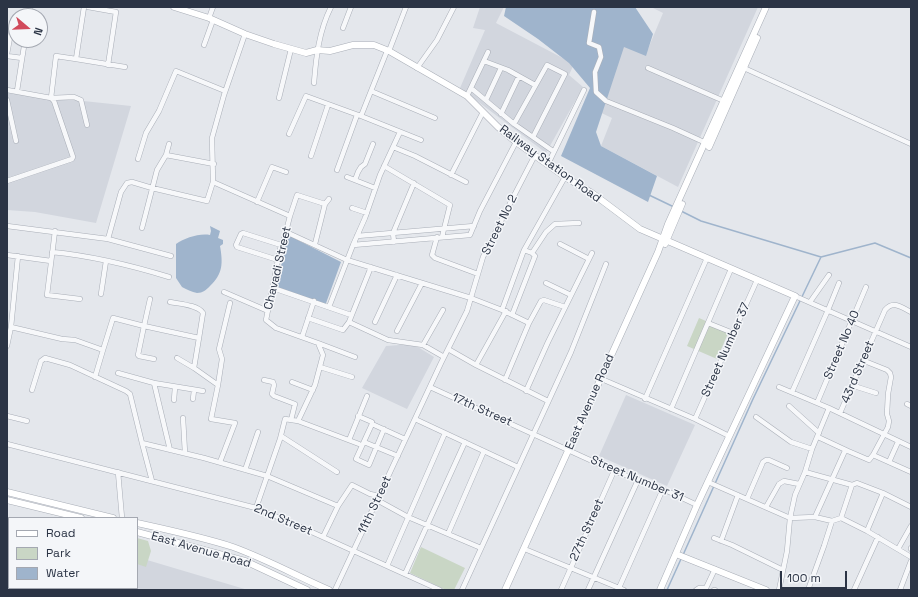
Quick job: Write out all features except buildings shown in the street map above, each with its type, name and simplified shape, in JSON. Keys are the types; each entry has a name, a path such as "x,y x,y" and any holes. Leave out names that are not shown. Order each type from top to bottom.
{"main road":[{"name":"Railway Station Road","path":"174,7 211,19 245,34 306,53 317,50 330,51 353,45 374,45 388,51 467,96 516,142 565,177 592,193 640,229 797,297"},
{"path":"682,200 724,101 742,67 766,7"},
{"path":"682,200 770,7"},
{"name":"East Avenue Road","path":"510,590 682,200"},
{"name":"East Avenue Road","path":"505,590 604,380 664,240"},
{"path":"660,590 679,554 697,505 712,484 729,436 797,297"},
{"path":"7,492 109,517"},
{"path":"7,500 77,517"},
{"name":"East Avenue Road","path":"138,523 234,548 329,590"},
{"name":"East Avenue Road","path":"138,532 245,561 307,590"},
{"path":"679,554 759,589 766,590"}],"street":[{"path":"76,59 84,7"},
{"path":"88,7 116,12 108,65"},
{"path":"204,45 213,7"},
{"path":"314,83 317,50 331,7"},
{"path":"343,28 351,7"},
{"path":"337,170 406,7"},
{"path":"417,68 437,40 454,7"},
{"path":"594,12 589,43 599,48 601,57 595,72 596,92 606,101 706,143"},
{"path":"108,239 121,192 125,186 132,182 207,201 213,182 214,164 212,138 225,91 245,34"},
{"path":"17,91 24,48"},
{"path":"279,98 291,49"},
{"path":"467,96 488,52"},
{"path":"7,55 22,58"},
{"path":"7,181 73,158 52,98 56,56 125,67"},
{"path":"484,61 519,76 535,85"},
{"path":"514,124 547,65 565,74 533,137"},
{"path":"742,67 911,144"},
{"path":"486,100 501,68"},
{"path":"648,68 724,101"},
{"path":"138,159 146,133 159,111 176,71 225,91"},
{"path":"501,114 519,76"},
{"path":"471,88 514,124 553,151"},
{"path":"7,90 52,98 74,97 81,100 87,125"},
{"path":"371,90 435,118"},
{"path":"548,164 584,90"},
{"path":"289,134 306,96 421,140"},
{"path":"7,100 9,117 16,141"},
{"path":"311,156 328,105"},
{"path":"451,174 483,112"},
{"path":"329,306 367,213 375,188 400,132"},
{"path":"353,245 470,235 480,211 516,142"},
{"path":"142,228 157,170 166,155 169,144"},
{"path":"355,180 361,167 365,164 373,144"},
{"path":"393,147 415,156 466,182"},
{"path":"166,155 214,164"},
{"name":"Street No 2","path":"444,357 467,311 483,257 535,155"},
{"path":"384,166 450,205 444,229 432,252 432,255 435,258 478,274"},
{"path":"257,202 272,167 286,172"},
{"path":"347,177 375,188"},
{"path":"476,365 504,310 524,250 565,177"},
{"name":"Chavadi Street","path":"213,182 290,216 281,245 266,320 276,328 355,357"},
{"path":"394,242 393,233 414,183"},
{"path":"290,216 297,195 325,204"},
{"path":"314,244 325,204 329,199"},
{"path":"352,208 367,213"},
{"path":"532,253 546,232 555,224 579,223"},
{"path":"7,226 108,239 171,256"},
{"path":"357,236 474,226"},
{"path":"55,231 47,295 80,299"},
{"path":"286,232 347,260 471,298 504,310 529,323"},
{"path":"278,260 238,247 236,245 241,234 243,233 281,245"},
{"path":"560,244 589,259"},
{"path":"512,315 535,256 524,250"},
{"path":"52,252 80,255 134,267 169,277"},
{"path":"526,391 592,253"},
{"path":"7,254 51,261"},
{"path":"7,346 11,327 18,256"},
{"path":"646,399 707,258"},
{"path":"101,294 106,261"},
{"path":"462,590 571,352 606,264"},
{"path":"308,318 343,330 349,322 371,267"},
{"path":"671,409 731,269"},
{"path":"375,322 397,275"},
{"path":"811,303 829,275"},
{"name":"Street Number 37","path":"695,419 757,280"},
{"path":"397,331 422,283"},
{"path":"546,283 572,295"},
{"path":"792,392 839,283"},
{"name":"Street No 40","path":"817,403 866,287"},
{"path":"273,288 329,306 351,315"},
{"path":"224,292 268,311"},
{"path":"797,297 876,330 911,347"},
{"path":"150,299 138,355 154,359"},
{"path":"505,380 529,323 543,300 565,307"},
{"path":"302,337 314,301"},
{"path":"170,302 196,308 203,313 194,368"},
{"path":"220,462 235,423 211,419 222,359 219,349 230,303"},
{"name":"43rd Street","path":"840,413 862,360 888,306 893,304 911,312"},
{"path":"423,345 443,310"},
{"path":"95,377 114,318 199,338"},
{"path":"349,322 388,340 423,345 444,357"},
{"path":"708,323 733,333"},
{"path":"11,327 62,339 76,340 103,350"},
{"path":"298,421 313,390 323,356 318,343"},
{"path":"448,350 548,401"},
{"name":"11th Street","path":"335,590 444,357"},
{"path":"32,390 41,361 45,358 70,365 130,394 152,481"},
{"path":"177,358 218,385"},
{"path":"789,406 818,435 869,460 888,427 888,394 892,377 887,370 862,360"},
{"path":"320,367 352,377"},
{"path":"118,372 154,383 203,391"},
{"path":"264,380 274,383 272,394 274,396 295,404 291,420"},
{"path":"604,380 695,419 729,436"},
{"path":"292,382 313,390"},
{"path":"154,383 170,450"},
{"path":"851,385 876,393"},
{"path":"174,400 175,387"},
{"name":"17th Street","path":"430,387 533,434"},
{"path":"779,387 829,408 911,447"},
{"path":"193,399 194,390"},
{"path":"349,440 367,396"},
{"path":"779,590 787,551 790,518 795,495 829,408"},
{"path":"7,416 27,422"},
{"path":"358,416 372,422"},
{"path":"756,417 791,442 812,449"},
{"path":"183,418 185,453"},
{"path":"256,508 281,436 285,419 298,421 349,440 376,447 398,456"},
{"path":"415,419 518,467"},
{"path":"384,429 368,465 355,459 361,443 372,424 384,429 405,439"},
{"path":"245,470 258,432"},
{"path":"387,566 444,433"},
{"name":"Street Number 31","path":"533,434 614,471 664,490 697,505"},
{"path":"281,436 337,472"},
{"path":"405,574 465,442"},
{"path":"889,462 898,442"},
{"name":"2nd Street","path":"7,444 256,508 440,590"},
{"path":"142,444 185,453 267,476 338,506"},
{"path":"448,534 484,451"},
{"path":"815,517 844,453 848,451"},
{"path":"873,455 911,472"},
{"path":"747,499 763,462 766,460 787,468"},
{"name":"27th Street","path":"561,590 614,471"},
{"path":"118,472 122,517"},
{"path":"805,472 852,485 857,483 883,493 911,507"},
{"path":"588,590 638,480"},
{"path":"766,507 779,484 784,481 799,484"},
{"path":"323,537 338,506 352,484 408,517 481,548"},
{"path":"712,484 790,518 815,517 832,521 841,518 911,556"},
{"path":"841,518 852,485"},
{"path":"527,550 620,589 664,490"},
{"path":"867,531 883,493"},
{"path":"721,541 738,495"},
{"path":"808,590 832,521"},
{"path":"898,549 911,526"},
{"path":"854,590 878,537"},
{"path":"714,538 783,570"},
{"path":"900,590 911,561"},
{"path":"696,590 698,588 706,588 715,569"}],"shaded area":[{"path":"480,7 504,7 496,23 574,64 569,75 583,87 546,153 460,88 485,30 473,28"},
{"path":"651,7 758,7 678,187 601,146 612,118 593,109 625,39 648,49 663,13"},
{"path":"7,93 131,106 96,223 35,212 7,210"},
{"path":"413,344 434,357 407,409 362,388 386,346"},
{"path":"626,395 695,425 667,486 599,456"},
{"path":"7,520 8,589 138,589 138,557 248,590 7,590"}],"green space":[{"path":"699,318 729,331 717,359 687,346"},
{"path":"138,538 148,541 151,551 146,567 138,564"},
{"path":"421,547 465,568 454,590 446,590 410,573"}],"water":[{"path":"506,7 635,7 653,34 646,56 624,47 596,132 601,146 657,176 648,202 561,156 590,88 569,63 538,39 504,16"},
{"path":"210,226 220,231 218,238 223,240 223,244 220,246 222,263 220,273 214,282 204,291 197,293 182,287 176,278 176,244 192,236 210,235"},
{"path":"288,235 341,262 325,306 276,288"}],"waterway":[{"path":"649,195 674,207"},
{"path":"681,211 701,221 821,257 875,243 911,258"},
{"path":"683,555 753,399 821,257"},
{"path":"667,590 681,559"}]}
